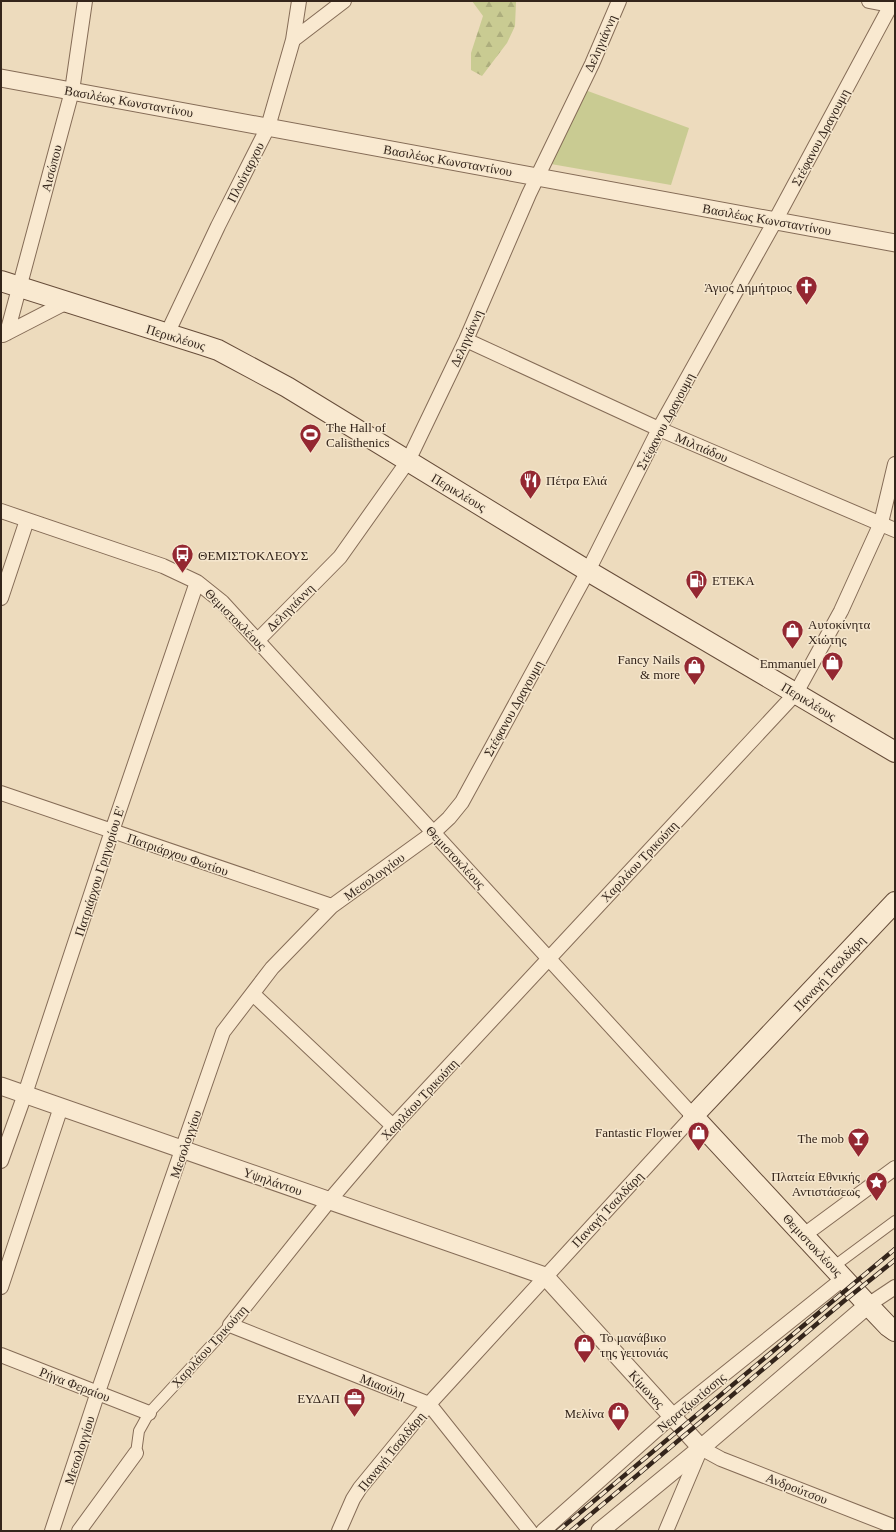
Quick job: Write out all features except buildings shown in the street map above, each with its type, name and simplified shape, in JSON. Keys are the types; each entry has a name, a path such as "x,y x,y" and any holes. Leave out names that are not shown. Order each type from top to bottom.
{"main road":[{"name":"Περικλέους","path":"1,281 218,350 253,368 287,386 588,570 895,752"},
{"name":"Παναγή Τσαλδάρη","path":"693,1116 895,902"},
{"name":"Θεμιστοκλέους","path":"693,1116 868,1305 888,1326 895,1331"}],"street":[{"name":"Αισώπου","path":"4,335 20,287 72,91 85,1"},
{"name":"Πλούταρχου","path":"167,334 218,226 268,127 293,40 299,1"},
{"path":"293,40 344,1"},
{"name":"Δεληγιάννη","path":"258,640 340,557 408,461 466,340 537,177 592,64 619,1"},
{"path":"869,1 893,6"},
{"name":"Στέφανου Δραγουμη","path":"433,833 449,818 462,802 588,570 659,429 893,6"},
{"name":"Βασιλέως Κωνσταντίνου","path":"1,78 895,243"},
{"path":"4,335 67,302"},
{"name":"Μιλτιάδου","path":"466,340 659,429 895,530"},
{"name":"Χαριλάου Τρικούπη","path":"79,1531 136,1453 139,1432 149,1413 230,1325 329,1201 393,1126 796,693 841,611 881,523 895,464"},
{"name":"Θεμιστοκλέους","path":"1,511 164,566 197,582 222,602 693,1116"},
{"path":"1,598 27,520"},
{"name":"Πατριάρχου Γρηγορίου Ε'","path":"1,1161 25,1094 197,582"},
{"name":"Πατριάρχου Φωτίου","path":"1,793 332,906"},
{"name":"Μεσολογγίου","path":"52,1531 98,1392 223,1032 272,968 332,906 433,833"},
{"path":"252,994 393,1126"},
{"name":"Υψηλάντου","path":"1,1086 545,1276"},
{"path":"1,1287 61,1107"},
{"name":"Παναγή Τσαλδάρη","path":"339,1531 353,1499 360,1488 429,1404 693,1116"},
{"path":"804,1235 895,1168"},
{"path":"843,1278 895,1221"},
{"name":"Κίμωνος","path":"545,1276 700,1448"},
{"name":"Νερατζιωτίσσης","path":"542,1531 672,1416 843,1278"},
{"path":"600,1531 868,1305 895,1287"},
{"name":"Μιαούλη","path":"230,1325 429,1404 530,1531"},
{"name":"Ρήγα Φεραίου","path":"1,1355 149,1413"},
{"path":"666,1531 700,1448"},
{"name":"Ανδρούτσου","path":"700,1448 721,1459 895,1526"}],"green space":[{"path":"472,1 516,2 515,26 507,43 482,76 471,70 471,53 483,16"},
{"path":"585,90 689,128 671,185 551,164"}],"railway":[{"path":"558,1531 895,1249"},
{"path":"571,1531 844,1301 895,1260"}],"place":[{"name":"Άγιος Δημήτριος","path":"807,306"},
{"name":"The Hall of Calisthenics","path":"310,454"},
{"name":"Πέτρα Ελιά","path":"531,500"},
{"name":"ΘΕΜΙΣΤΟΚΛΕΟΥΣ","path":"183,574"},
{"name":"ΕΤΕΚΑ","path":"696,600"},
{"name":"Αυτοκίνητα Χιώτης","path":"793,650"},
{"name":"Emmanuel","path":"832,682"},
{"name":"Fancy Nails & more","path":"695,686"},
{"name":"Fantastic Flower","path":"698,1152"},
{"name":"The mob","path":"859,1158"},
{"name":"Πλατεία Εθνικής Αντιστάσεως","path":"876,1202"},
{"name":"Το μανάβικο της γειτονιάς","path":"585,1364"},
{"name":"ΕΥΔΑΠ","path":"355,1418"},
{"name":"Μελίνα","path":"619,1432"}]}
